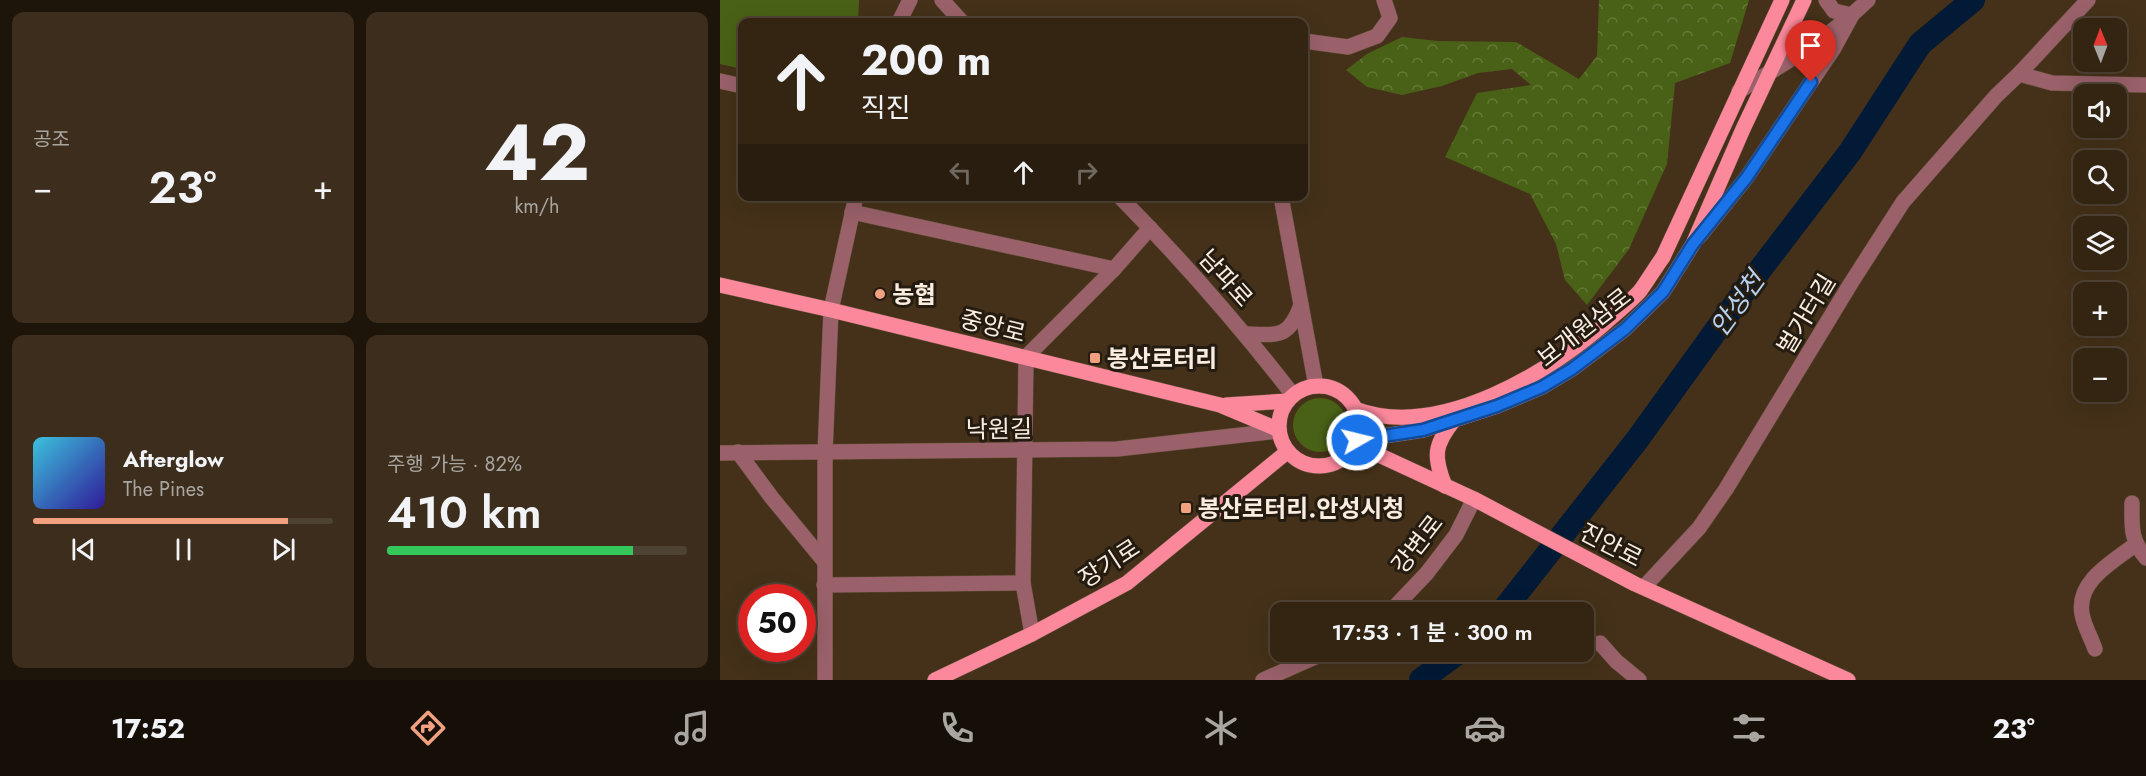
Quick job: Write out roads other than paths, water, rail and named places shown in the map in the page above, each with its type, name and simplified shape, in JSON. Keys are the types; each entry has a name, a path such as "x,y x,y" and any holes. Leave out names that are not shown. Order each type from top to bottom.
{"main road":[{"name":"보개원삼로","path":"1355,409 1374,417 1405,417 1448,411 1505,391 1554,362 1592,335 1639,292 1663,257 1782,0"},
{"name":"보개원삼로","path":"1356,442 1423,430 1497,406 1542,387 1590,356 1625,329 1663,292 1693,244 1743,129 1804,0"},
{"name":"중앙로","path":"720,285 1220,405 1278,430"},
{"path":"1330,387 1343,393 1353,403 1355,409 1359,430 1356,442 1347,455 1336,463 1322,467 1303,463 1287,452 1281,441 1278,430 1279,416 1290,398 1304,388 1330,387"},
{"name":"중앙로","path":"1220,405 1290,398"},
{"path":"1445,486 1436,465 1438,447 1445,431 1454,420"},
{"name":"진안로","path":"1356,442 1474,499 1640,585 1848,680"},
{"name":"장기로","path":"939,679 1032,634 1127,583 1287,452"}],"street":[{"path":"901,18 910,0"},
{"path":"942,0 958,18"},
{"path":"1308,42 1348,47 1377,36 1390,18 1384,0"},
{"path":"1826,0 1834,11 1852,15"},
{"path":"1739,91 1795,58 1868,0"},
{"name":"벌가터길","path":"1640,585 1698,528 1726,489 1903,202 1996,96 2088,0"},
{"path":"1693,244 1747,177 1828,57 1852,15"},
{"path":"2019,74 2052,83 2146,85"},
{"path":"720,81 738,85"},
{"path":"825,680 825,453 831,310 855,201"},
{"name":"남파로","path":"1124,201 1246,334 1290,398"},
{"path":"1282,201 1316,386"},
{"path":"852,212 1113,269"},
{"path":"1032,634 1023,583 1026,357 1150,228"},
{"path":"1246,334 1280,333 1290,329 1301,305"},
{"name":"낙원길","path":"720,453 1025,452 1117,449 1278,430"},
{"path":"738,452 772,498 824,561"},
{"name":"강변로","path":"1399,602 1427,573 1456,535 1474,499"},
{"path":"2132,503 2133,536 2146,558"},
{"path":"2095,649 2082,616 2081,598 2089,582 2136,544"},
{"path":"824,585 1023,583"},
{"path":"1599,643 1639,680"},
{"path":"1263,680 1304,662"}],"waterway":[{"name":"안성천","path":"1510,602 1637,440 1756,275 1850,152 1920,44 1973,0"},
{"name":"안성천","path":"1421,680 1445,662"}],"place":[{"name":"농협","path":"880,294"},
{"name":"봉산로터리","path":"1095,358"},
{"name":"봉산로터리.안성시청","path":"1186,508"}]}
